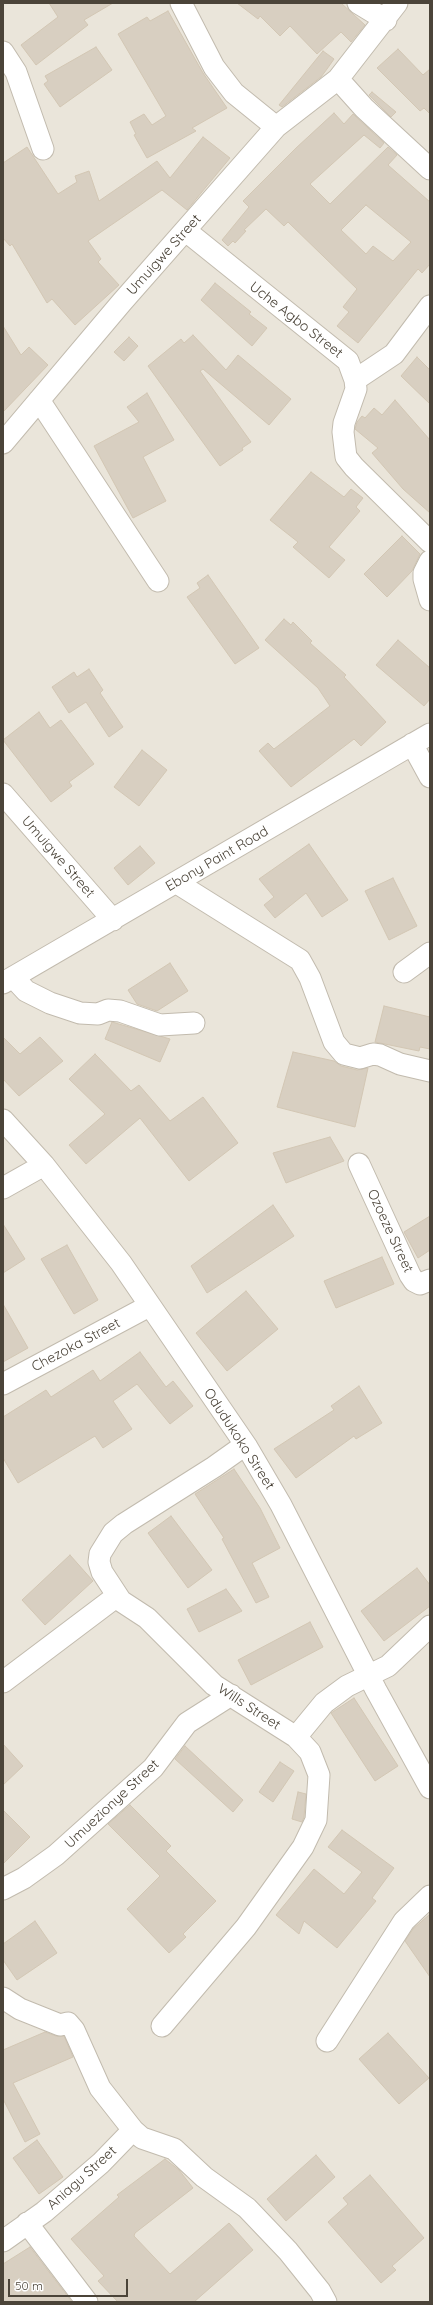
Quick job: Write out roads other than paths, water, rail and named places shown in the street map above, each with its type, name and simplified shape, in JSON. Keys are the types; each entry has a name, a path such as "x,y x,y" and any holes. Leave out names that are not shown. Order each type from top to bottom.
{"street":[{"path":"181,3 214,67 234,93 276,127"},
{"path":"358,3 392,11"},
{"name":"Umuigwe Street","path":"3,443 122,302 276,127 338,79 392,11"},
{"path":"3,52 16,72 43,150"},
{"path":"338,79 364,108 430,169"},
{"name":"Uche Agbo Street","path":"186,231 348,361 355,380 356,390 353,401 346,414 343,428 346,457 356,470 430,542"},
{"path":"355,380 394,354 430,306"},
{"path":"39,400 158,581"},
{"path":"430,561 424,573 424,579 430,600"},
{"name":"Ebony Paint Road","path":"8,980 114,920 430,734"},
{"path":"412,744 430,777"},
{"name":"Umuigwe Street","path":"3,794 114,920"},
{"path":"177,883 300,960 310,978 334,1042 344,1054 360,1058 373,1054 380,1055 400,1064 430,1071"},
{"path":"404,972 430,953"},
{"path":"8,980 50,1003 80,1013 98,1014 108,1010 120,1011 160,1025 194,1023"},
{"name":"Odudukoko Street","path":"3,1120 44,1165 121,1263 245,1445 281,1505 430,1788"},
{"name":"Ozoeze Street","path":"360,1164 410,1275 414,1281 420,1284 430,1280"},
{"path":"3,1188 44,1165"},
{"name":"Chezoka Street","path":"3,1384 149,1306"},
{"name":"Wills Street","path":"162,2026 246,1927 279,1882 313,1827 318,1806 319,1775 310,1752 296,1737 214,1685 147,1618 117,1596 102,1572 99,1562 100,1554 113,1533 130,1520 214,1467 245,1445"},
{"path":"3,1682 117,1596"},
{"path":"296,1737 324,1703 347,1686 388,1666 430,1626"},
{"name":"Umuezionye Street","path":"3,1889 24,1878 56,1855 153,1768 187,1723 231,1695"},
{"path":"327,2042 404,1921 430,1896"},
{"path":"9,2008 60,2025 68,2023 74,2030 100,2088 133,2130 142,2138 174,2150 204,2177 247,2208 288,2251 320,2291 326,2302"},
{"name":"Aniagu Street","path":"3,2241 44,2212 101,2163 133,2130"},
{"path":"27,2223 87,2302"}]}
